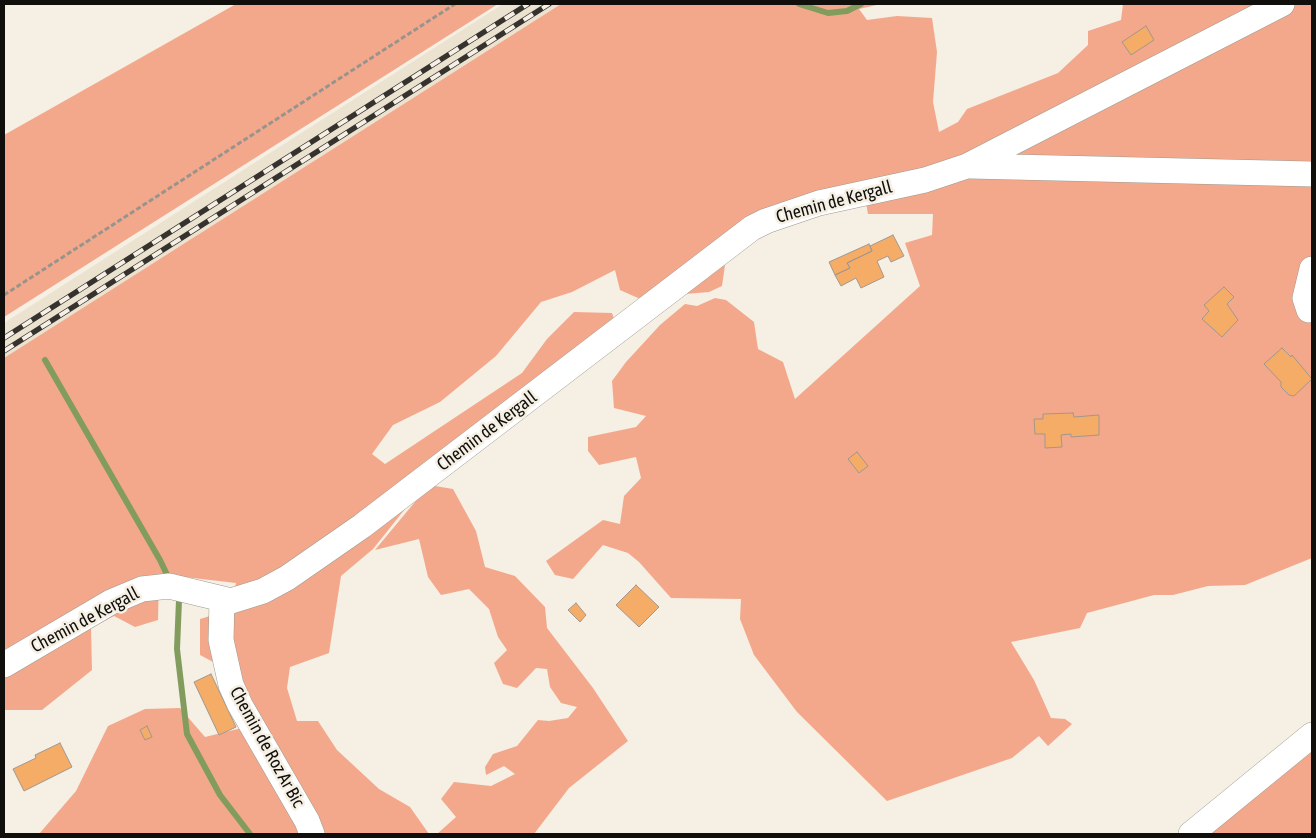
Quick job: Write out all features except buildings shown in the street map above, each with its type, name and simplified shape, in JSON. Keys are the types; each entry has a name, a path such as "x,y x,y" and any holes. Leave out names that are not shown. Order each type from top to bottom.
{"street":[{"name":"Chemin de Kergall","path":"4,666 111,602 142,589 170,586 231,601 263,591 319,556 752,228 766,221 819,203 924,180 967,166 1282,4"},
{"name":"Chemin de Kergall","path":"967,166 1312,174"},
{"path":"1309,310 1305,298 1312,269"},
{"name":"Chemin de Roz Ar Bic","path":"222,600 221,640 231,684 240,705 307,821 312,834"},
{"path":"1191,834 1312,735"}],"path":[{"path":"4,295 455,4"}],"shaded area":[{"path":"236,4 498,4 4,317 4,135"},
{"path":"503,4 561,4 4,358 4,323"},
{"path":"561,4 881,4 859,9 867,20 897,16 932,18 937,52 933,102 939,132 958,122 967,109 1058,73 1088,45 1088,31 1121,20 1123,4 1312,4 1312,558 1245,585 1208,586 1173,595 1154,595 1087,613 1080,628 1011,642 1034,680 1051,718 1065,719 1072,724 1048,746 1039,736 1012,758 887,801 797,712 754,655 740,619 741,599 671,598 639,562 628,553 603,545 573,579 555,575 546,561 603,520 620,524 624,496 641,478 636,457 599,465 588,451 588,437 636,427 646,416 614,408 612,381 626,362 660,325 685,304 697,306 715,298 726,300 754,322 758,349 783,362 795,399 920,286 905,243 932,235 933,214 868,214 863,186 728,244 722,286 709,292 638,298 620,290 615,270 572,292 541,302 496,356 440,402 393,425 372,454 385,464 522,373 547,339 574,312 612,313 616,324 421,489 373,549 341,576 329,653 290,667 287,688 297,721 318,721 337,750 379,789 410,807 429,834 39,834 76,791 108,726 145,709 180,708 205,737 246,727 217,664 200,655 200,619 230,610 236,583 159,574 158,620 135,627 114,616 91,628 92,670 42,710 4,710 4,358"},
{"path":"429,485 453,489 476,531 485,567 515,576 545,607 547,628 593,688 628,741 569,788 534,834 437,834 456,817 441,799 454,782 491,786 515,774 504,766 486,775 485,767 493,754 517,746 538,720 549,721 568,718 577,707 561,703 550,687 547,669 536,668 517,688 503,684 494,663 507,650 498,637 489,609 469,589 441,595 428,577 419,539 375,550"},
{"path":"1312,745 1312,834 1210,834"}],"waterway":[{"path":"799,4 828,13 847,11 861,4"},
{"path":"45,360 160,560 170,581"},
{"path":"177,595 179,600 177,649 187,734 220,795 250,834"}],"railway":[{"path":"4,338 528,4"},
{"path":"4,351 549,4"}]}
